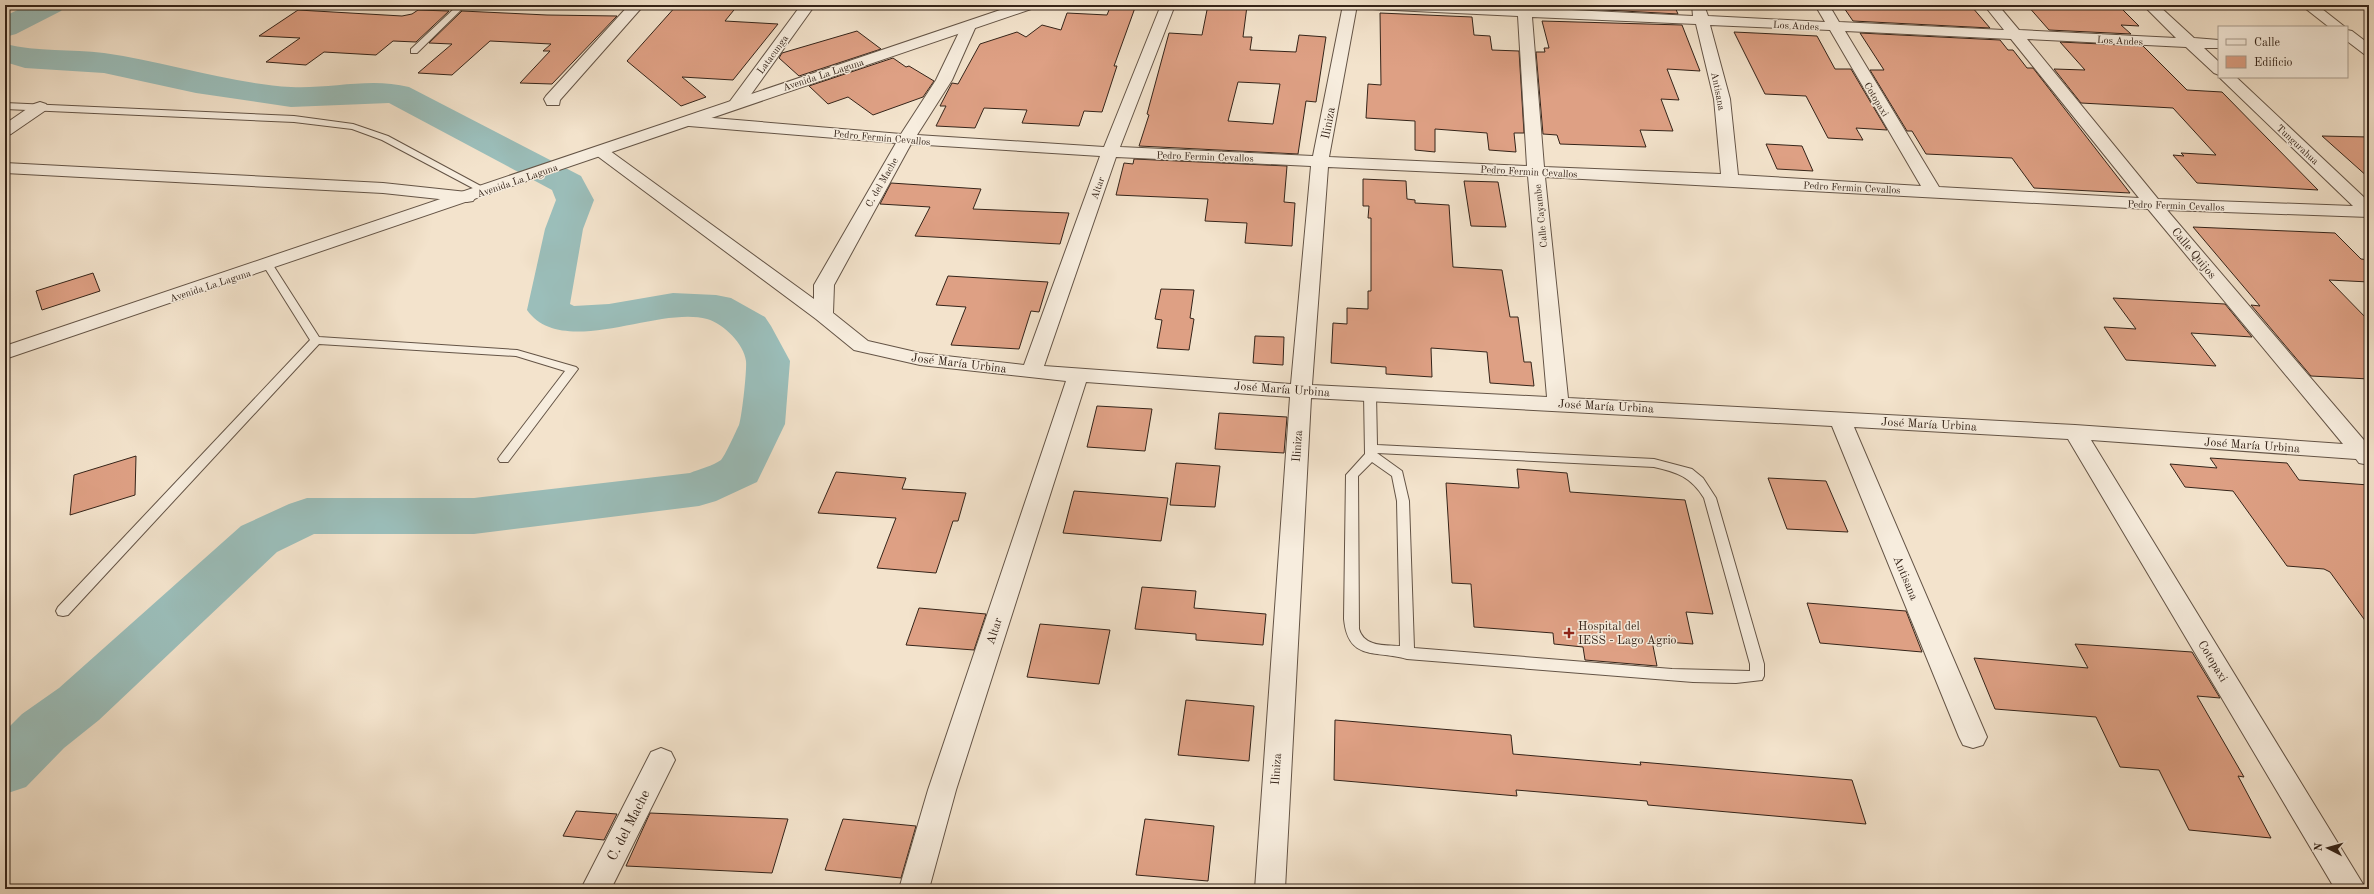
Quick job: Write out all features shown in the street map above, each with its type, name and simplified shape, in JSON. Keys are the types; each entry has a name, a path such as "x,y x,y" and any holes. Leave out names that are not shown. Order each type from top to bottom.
{"street":[{"path":"553,102 552,99 637,5"},
{"name":"Latacunga","path":"736,104 808,5"},
{"name":"Avenida La Laguna","path":"5,353 268,265 1028,5"},
{"name":"Altar","path":"1032,372 1110,152 1168,5"},
{"name":"Iliniza","path":"1270,889 1301,391 1320,161 1350,5"},
{"name":"Los Andes","path":"1373,5 1524,9 1703,20 2218,44"},
{"name":"Antisana","path":"1698,5 1722,99 1730,180"},
{"name":"Cotopaxi","path":"1822,5 1833,26 1933,191"},
{"name":"Calle Quijos","path":"1991,5 2153,204 2367,455"},
{"path":"2150,5 2218,69"},
{"path":"2308,5 2337,26"},
{"name":"Calle Cayambe","path":"1524,9 1536,172 1558,403"},
{"name":"C. del Mache","path":"824,314 824,285 906,139 944,80 969,26"},
{"path":"2348,35 2369,50"},
{"path":"2348,49 2369,50"},
{"name":"Tungurahua","path":"2228,78 2369,212"},
{"path":"5,131 40,107"},
{"name":"Pedro Fermin Cevallos","path":"689,121 906,139 1110,152 1730,180 2153,204 2369,212"},
{"path":"600,152 824,314"},
{"path":"5,168 383,188 467,197"},
{"name":"José María Urbina","path":"824,314 861,346 920,359 1032,372 1301,391 1558,403 2075,432 2367,455"},
{"name":"Altar","path":"914,889 942,790 1078,375"},
{"name":"Antisana","path":"1840,419 1972,737"},
{"name":"Cotopaxi","path":"2075,432 2351,889"},
{"name":"C. del Mache","path":"596,889 661,760"}],"lane":[{"path":"414,51 462,5"},
{"path":"5,106 294,119 353,127 385,138 485,191"},
{"path":"268,265 316,340"},
{"path":"316,340 517,353 572,369 504,459"},
{"path":"63,611 316,340"},
{"path":"1370,394 1371,452 1352,475 1352,634 1357,642 1367,648 1407,653 1691,676 1757,676 1757,664 1710,498 1700,480 1685,470 1654,464 1371,452"},
{"path":"1371,452 1398,474 1403,501 1407,653"}],"building":[{"path":"677,5 738,5 725,21 778,24 733,80 682,77 706,97 681,106 627,61"},
{"path":"1111,5 1136,5 1114,66 1117,66 1102,112 1084,111 1079,126 1022,123 1027,110 984,108 975,128 936,126 946,106 940,106 952,83 958,84 980,44 1017,32 1026,37 1042,25 1061,30 1067,13 1107,15"},
{"path":"1208,5 1247,6 1243,37 1252,37 1250,50 1296,52 1299,35 1326,37 1316,102 1306,101 1298,154 1139,146 1149,115 1147,114 1169,33 1202,35","holes":["1238,82 1280,84 1273,124 1228,121"]},
{"path":"1586,5 1674,5 1678,14 1587,9"},
{"path":"1842,5 1972,7 1990,28 1853,21"},
{"path":"2027,5 2118,5 2139,26 2121,25 2131,34 2049,30"},
{"path":"298,10 402,16 412,14 418,10 449,11 416,42 393,41 376,55 324,52 306,65 266,62 300,38 259,36"},
{"path":"462,11 547,15 617,16 552,84 520,83 550,51 543,51 551,44 490,41 452,75 418,73 452,44 429,43"},
{"path":"1380,13 1472,17 1474,35 1490,36 1492,50 1519,51 1524,133 1514,133 1516,152 1489,150 1487,133 1435,129 1435,152 1415,150 1415,121 1366,118 1368,84 1381,85"},
{"path":"1542,21 1682,25 1700,71 1667,69 1679,100 1661,99 1673,131 1640,130 1646,147 1560,144 1557,135 1543,134 1536,52 1545,52 1544,48 1549,48"},
{"path":"857,31 881,49 799,76 779,58 782,53"},
{"path":"1734,32 1817,36 1835,69 1851,69 1887,130 1856,128 1863,140 1828,138 1806,96 1765,94"},
{"path":"1860,33 2000,40 2008,50 2013,50 2027,68 2033,68 2130,193 2034,188 2012,158 1926,154 1912,131 1907,131 1870,70 1884,70"},
{"path":"2060,42 2143,46 2187,90 2222,92 2318,190 2197,183 2173,155 2184,156 2181,153 2216,155 2173,108 2081,103 2054,69 2085,70"},
{"path":"893,58 906,67 909,66 934,81 923,97 873,115 848,97 828,104 809,86"},
{"path":"2322,136 2369,137 2369,178"},
{"path":"1766,144 1802,146 1813,171 1777,169"},
{"path":"1134,159 1287,166 1284,202 1295,203 1292,246 1245,243 1247,223 1205,221 1208,199 1116,195 1124,163 1133,164"},
{"path":"1363,179 1406,181 1407,199 1415,200 1415,203 1449,205 1453,267 1502,270 1510,317 1518,317 1524,362 1531,362 1534,386 1490,383 1487,352 1431,348 1432,377 1386,374 1386,367 1331,363 1333,323 1347,324 1347,308 1368,309 1368,291 1371,291 1371,218 1368,218 1369,206 1363,206"},
{"path":"1464,181 1498,182 1506,227 1471,226"},
{"path":"891,183 981,189 973,209 1069,213 1060,244 915,236 930,207 880,204"},
{"path":"2193,227 2335,233 2361,259 2369,260 2369,282 2329,280 2369,321 2369,379 2311,376 2251,305 2260,306"},
{"path":"93,273 100,291 42,310 36,291"},
{"path":"948,276 1048,282 1039,312 1031,311 1019,349 951,345 966,307 936,305"},
{"path":"1161,289 1194,290 1190,318 1194,319 1189,350 1157,348 1162,320 1155,319"},
{"path":"2113,298 2225,304 2252,337 2191,333 2216,366 2126,360 2104,327 2136,329"},
{"path":"1255,336 1284,337 1283,365 1253,363"},
{"path":"1097,406 1152,409 1145,451 1087,447"},
{"path":"1219,413 1287,417 1284,453 1215,449"},
{"path":"136,456 135,495 70,515 74,475"},
{"path":"2210,458 2287,463 2299,480 2369,485 2369,626 2330,572 2324,569 2287,566 2233,491 2185,487 2170,464 2217,468"},
{"path":"1176,463 1220,466 1215,507 1170,505"},
{"path":"1517,469 1567,473 1570,492 1685,500 1713,614 1686,612 1693,644 1652,641 1657,666 1585,660 1583,647 1554,644 1553,633 1474,627 1471,584 1452,583 1446,483 1519,488"},
{"path":"836,472 906,478 902,489 966,493 958,521 953,521 936,573 877,568 896,518 818,513"},
{"path":"1768,478 1826,481 1848,532 1787,529"},
{"path":"1074,491 1168,498 1161,541 1063,533"},
{"path":"1142,587 1196,591 1194,608 1266,614 1263,645 1196,640 1196,634 1135,629"},
{"path":"1807,603 1906,611 1922,652 1820,643"},
{"path":"919,608 986,614 974,650 906,645"},
{"path":"1040,624 1110,630 1099,684 1027,677"},
{"path":"2075,644 2192,652 2220,698 2197,696 2244,777 2238,776 2271,838 2189,830 2159,770 2120,767 2096,717 1995,709 1974,658 2088,668"},
{"path":"1186,700 1254,706 1249,761 1178,755"},
{"path":"1335,720 1511,735 1513,754 1641,765 1640,762 1852,780 1866,824 1648,805 1647,801 1516,790 1517,796 1334,780"},
{"path":"576,811 617,814 604,840 563,836"},
{"path":"650,813 788,819 772,873 626,866"},
{"path":"843,819 916,826 901,878 825,870"},
{"path":"1145,819 1214,826 1208,881 1136,875"}],"waterway":[{"path":"5,28 51,5"},
{"path":"5,53 25,58 104,63 196,83 291,97 330,97 378,92 397,94 568,184 575,200 564,229 548,310 569,319 609,317 673,305 716,307 750,326 768,361 762,424 740,470 699,489 536,510 474,516 307,516 259,539 79,704 43,731 5,769"}],"place":[{"name":"Hospital del IESS - Lago Agrio","path":"1569,633"}]}
